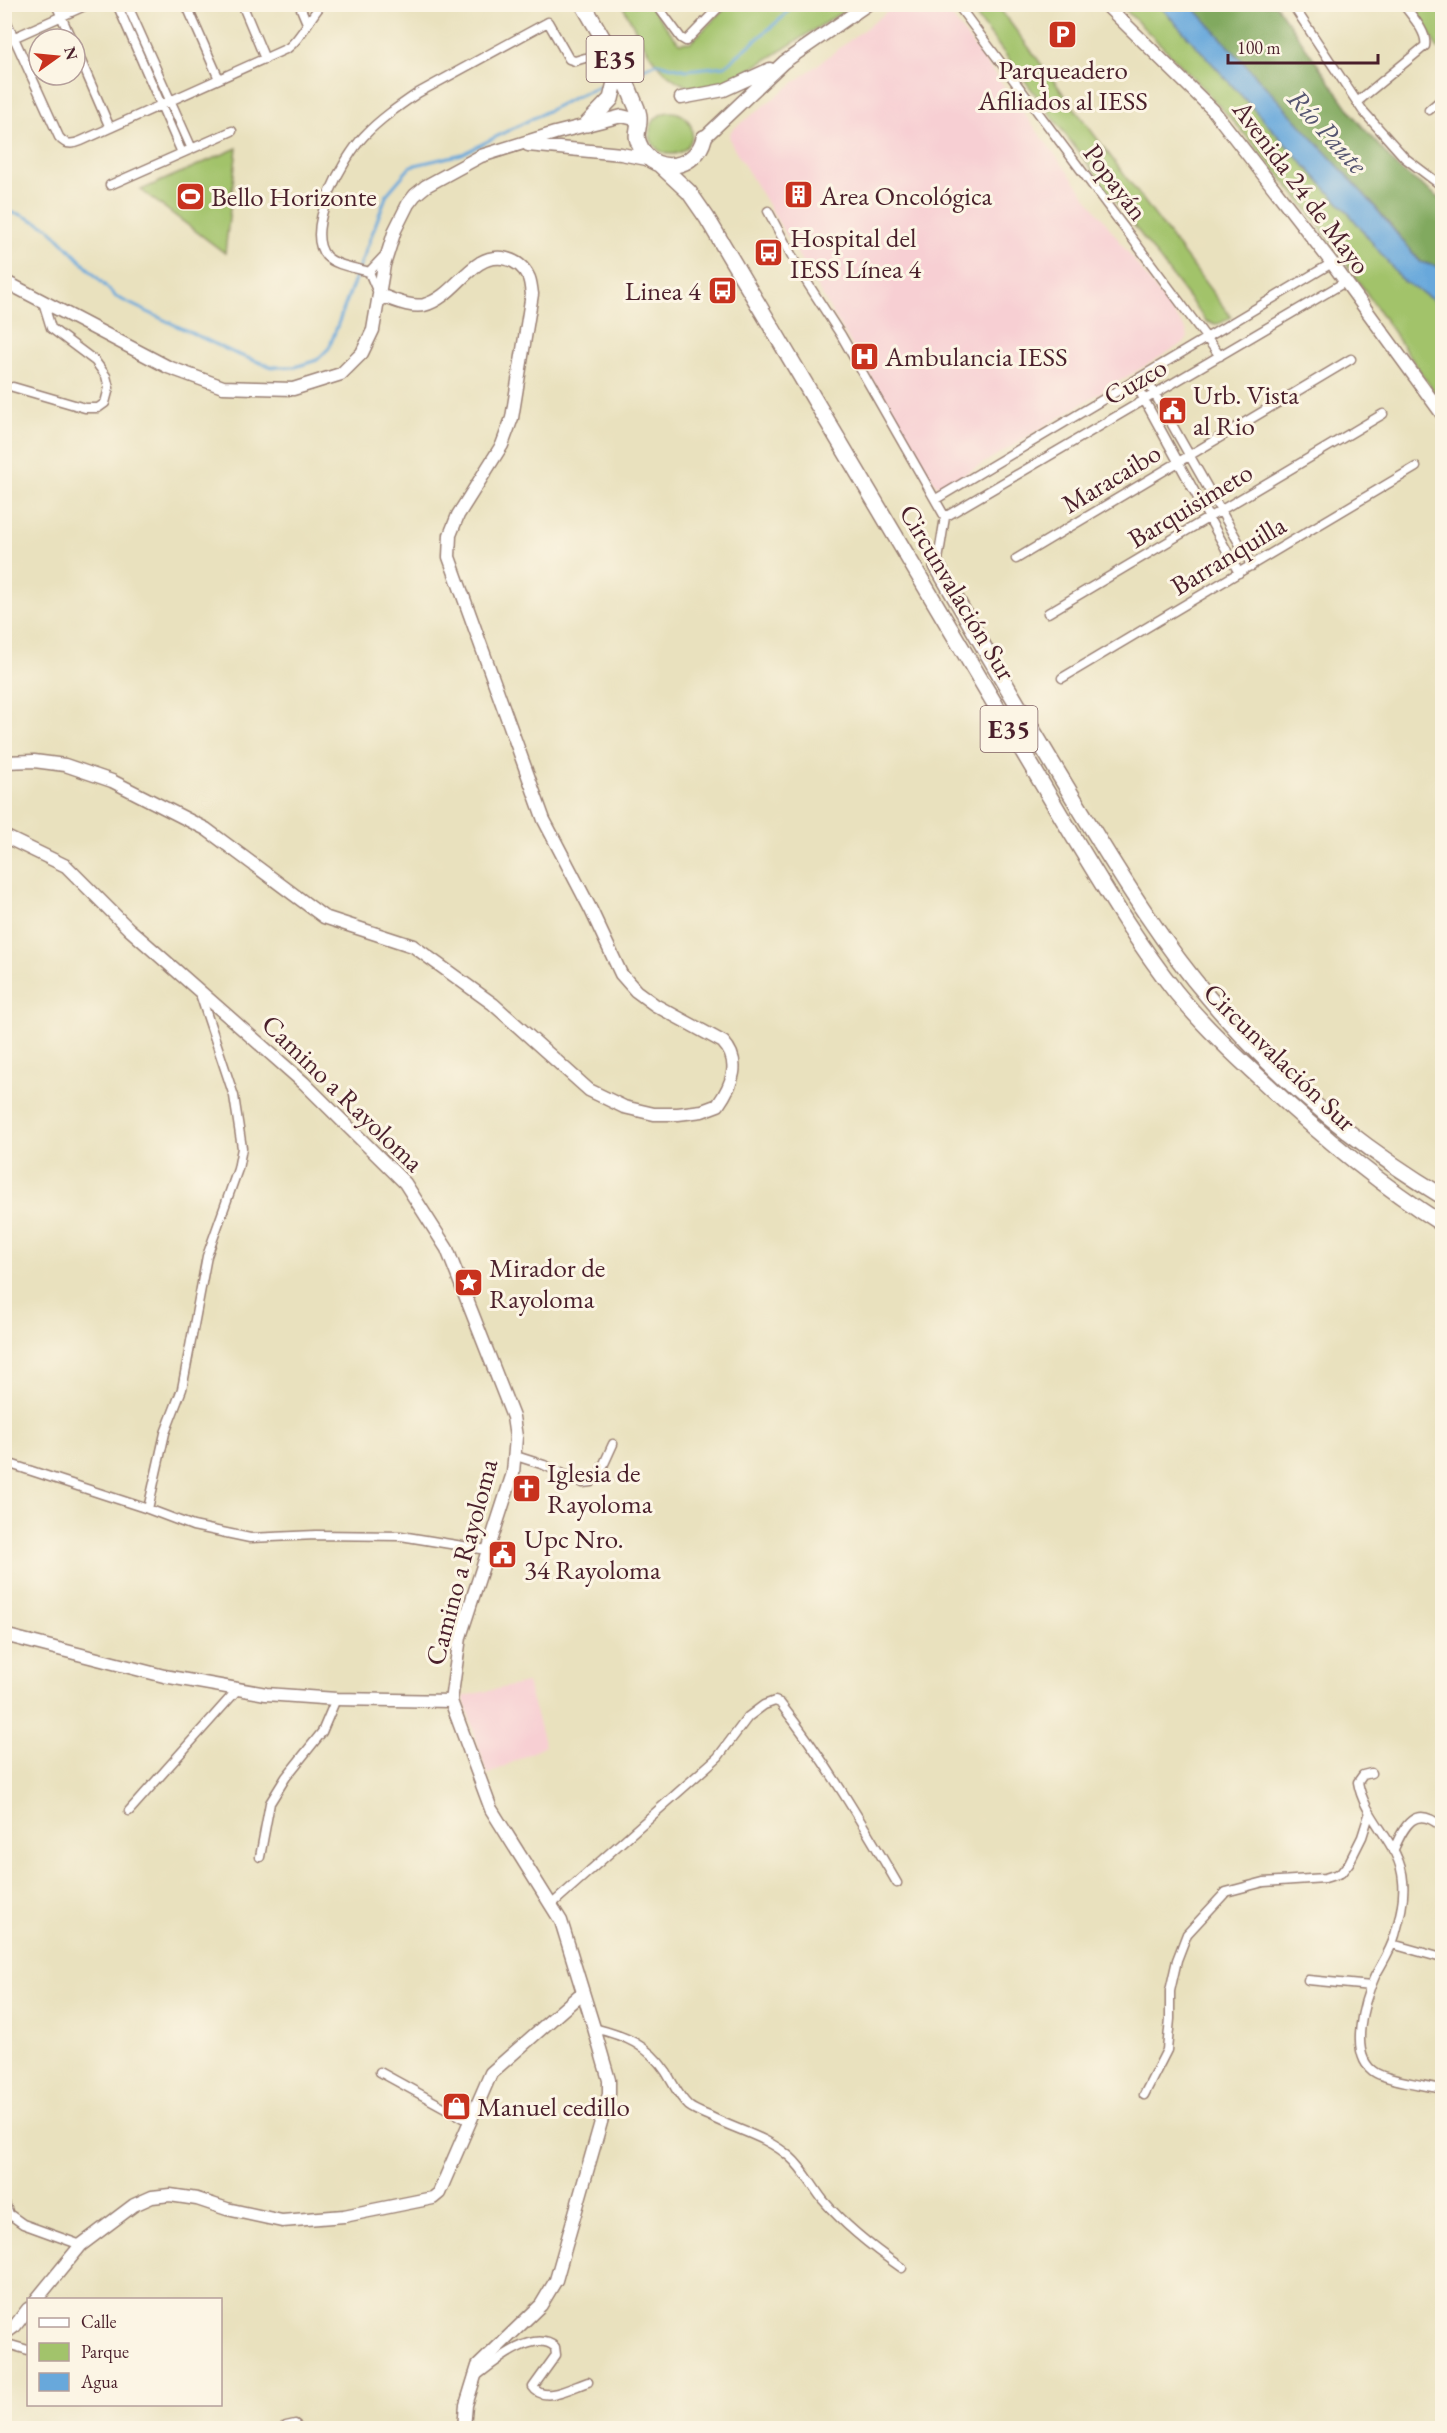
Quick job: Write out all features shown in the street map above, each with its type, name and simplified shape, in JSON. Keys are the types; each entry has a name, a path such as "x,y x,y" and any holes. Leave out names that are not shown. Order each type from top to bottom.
{"highway":[{"name":"E35","path":"583,4 619,65 639,118 637,138 641,148 656,162"},
{"path":"587,124 611,99 619,65"},
{"path":"656,162 677,165 686,162 699,151 704,138"},
{"name":"Circunvalación Sur","path":"656,162 688,192 707,218 1083,853 1164,977 1215,1036 1292,1109 1360,1167 1443,1224"},
{"name":"Circunvalación Sur","path":"937,566 1112,861 1156,928 1203,992 1278,1072 1309,1101 1370,1149 1443,1196"}],"street":[{"path":"56,4 66,27"},
{"path":"4,42 89,4"},
{"path":"117,4 182,153"},
{"path":"127,4 192,149"},
{"path":"186,4 219,79"},
{"path":"242,4 265,59"},
{"path":"299,4 307,23"},
{"path":"4,16 59,137 64,142 75,144 265,59 293,44 322,4"},
{"path":"656,4 681,38 686,41 722,4"},
{"path":"704,138 784,63 868,4"},
{"name":"Popayán","path":"957,4 1220,356"},
{"name":"Avenida 24 de Mayo","path":"1105,4 1214,110 1332,263 1443,414"},
{"path":"1292,4 1357,102 1405,158 1443,186"},
{"path":"1357,102 1425,46 1424,35 1403,4"},
{"path":"4,762 34,761 66,765 112,781 206,830 324,917 413,946 493,1004 589,1090 624,1107 654,1114 678,1114 702,1111 718,1105 733,1077 733,1059 730,1050 723,1042 655,1005 636,991 621,974 544,820 450,557 450,535 458,515 502,445 512,418 532,294 528,277 514,261 504,258 489,259 479,264 446,293 429,303 415,306 379,295 368,272 330,259 322,250 320,240 321,220 332,188 352,150 398,106 548,22 566,56 575,61 585,58"},
{"path":"681,98 724,90 784,63"},
{"path":"87,75 110,128"},
{"path":"1429,110 1443,99"},
{"path":"4,281 168,367 223,387 293,389 341,374 353,364 371,340 388,252 403,212 415,195 438,178 481,156 587,124 622,116 639,118"},
{"path":"110,185 232,131"},
{"path":"521,145 621,154 656,162"},
{"path":"768,212 801,273 841,335 945,517 937,566"},
{"path":"368,272 388,252"},
{"name":"Cuzco","path":"936,499 1332,263"},
{"name":"Cuzco","path":"945,517 1345,282"},
{"path":"13,387 86,408 98,408 105,404 109,388 105,376 95,361 51,328 43,302"},
{"name":"Maracaibo","path":"1016,559 1351,359"},
{"path":"1144,375 1252,566"},
{"path":"1134,381 1239,573"},
{"name":"Barquisimeto","path":"1048,613 1383,414"},
{"name":"Barranquilla","path":"1062,678 1416,467"},
{"name":"Camino a Rayoloma","path":"4,836 66,866 129,929 304,1083 405,1183 447,1249 513,1418 516,1456 513,1473 460,1637 451,1701 491,1809 561,1921 609,2080 609,2094 556,2280 541,2305 478,2366 473,2379"},
{"path":"148,1509 165,1433 182,1389 207,1256 238,1169 242,1148 234,1095 198,991"},
{"path":"516,1456 544,1465 583,1483 591,1482 597,1477 613,1444"},
{"path":"4,1462 193,1526 250,1539 316,1535 401,1536 487,1550"},
{"path":"4,1635 164,1676 267,1694 336,1699 451,1701"},
{"path":"129,1811 238,1689"},
{"path":"260,1857 270,1803 286,1777 322,1732 336,1699"},
{"path":"551,1905 718,1757 748,1717 764,1705 775,1701 780,1703 811,1744 847,1797 897,1883"},
{"path":"1371,1773 1363,1775 1358,1782 1360,1795 1369,1815 1393,1851 1404,1879 1403,1897 1392,1944 1371,1986 1362,2023 1360,2056 1366,2066 1376,2074 1443,2089"},
{"path":"1144,2095 1167,2050 1170,1991 1177,1960 1187,1934 1226,1892 1264,1882 1325,1878 1341,1873 1358,1845 1369,1815"},
{"path":"1393,1851 1405,1825 1411,1818 1422,1817 1443,1827"},
{"path":"1392,1944 1443,1958"},
{"path":"1308,1980 1371,1986"},
{"path":"38,2298 81,2245 134,2205 152,2197 170,2195 197,2199 227,2209 282,2221 344,2216 433,2198 439,2193 491,2073 583,1992"},
{"path":"594,2028 628,2037 651,2054 689,2107 764,2139 792,2158 824,2200 851,2230 868,2245 902,2268"},
{"path":"380,2072 469,2121"},
{"path":"4,2202 9,2214 23,2224 81,2245"},
{"path":"4,2334 15,2326 27,2310"},
{"path":"464,2428 466,2405 473,2379 509,2351 524,2344 544,2342 555,2347 556,2355 532,2387 539,2394 550,2395 588,2382"},
{"path":"4,2343 27,2350"},
{"path":"284,2428 294,2424 300,2428"}],"shaded area":[{"path":"896,5 943,5 1186,330 1188,337 1185,342 947,485 940,486 934,483 731,143 729,135 732,130"},
{"path":"527,1683 545,1746 487,1775 463,1696"}],"green space":[{"path":"622,5 649,5 679,43 691,42 729,5 854,5 724,86 701,89 686,86 673,79 662,69 652,58"},
{"path":"968,5 997,5 1231,317 1219,324 1206,321"},
{"path":"1120,5 1159,5 1351,216 1402,280 1442,306 1442,403 1331,242 1283,179 1204,89"},
{"path":"1191,5 1276,5 1356,119 1398,168 1442,200 1442,268 1421,262 1372,203"},
{"path":"1413,5 1442,5 1442,47 1438,49"},
{"path":"671,112 686,118 692,133 686,148 671,154 656,148 650,133 656,118"},
{"path":"237,148 225,253 141,190"}],"water":[{"path":"1159,5 1191,5 1369,200 1420,262 1442,268 1442,306 1402,280 1351,216"}],"waterway":[{"path":"627,75 657,63 686,70 725,66 783,17 793,4"},
{"path":"4,212 19,214 48,227 116,297 234,353 272,367 295,367 317,360 329,348 387,194 411,166 462,154 579,95 610,82"}],"place":[{"name":"Parqueadero Afiliados al IESS","path":"1063,34"},
{"name":"Area Oncológica","path":"799,195"},
{"name":"Bello Horizonte","path":"190,196"},
{"name":"Hospital del IESS Línea 4","path":"769,253"},
{"name":"Linea 4","path":"722,290"},
{"name":"Ambulancia IESS","path":"864,356"},
{"name":"Urb. Vista al Rio","path":"1172,410"},
{"name":"Mirador de Rayoloma","path":"468,1283"},
{"name":"Iglesia de Rayoloma","path":"526,1488"},
{"name":"Upc Nro. 34 Rayoloma","path":"503,1554"},
{"name":"Manuel cedillo","path":"456,2106"}],"water label":[{"name":"Río Paute","path":"1328,131"}]}
